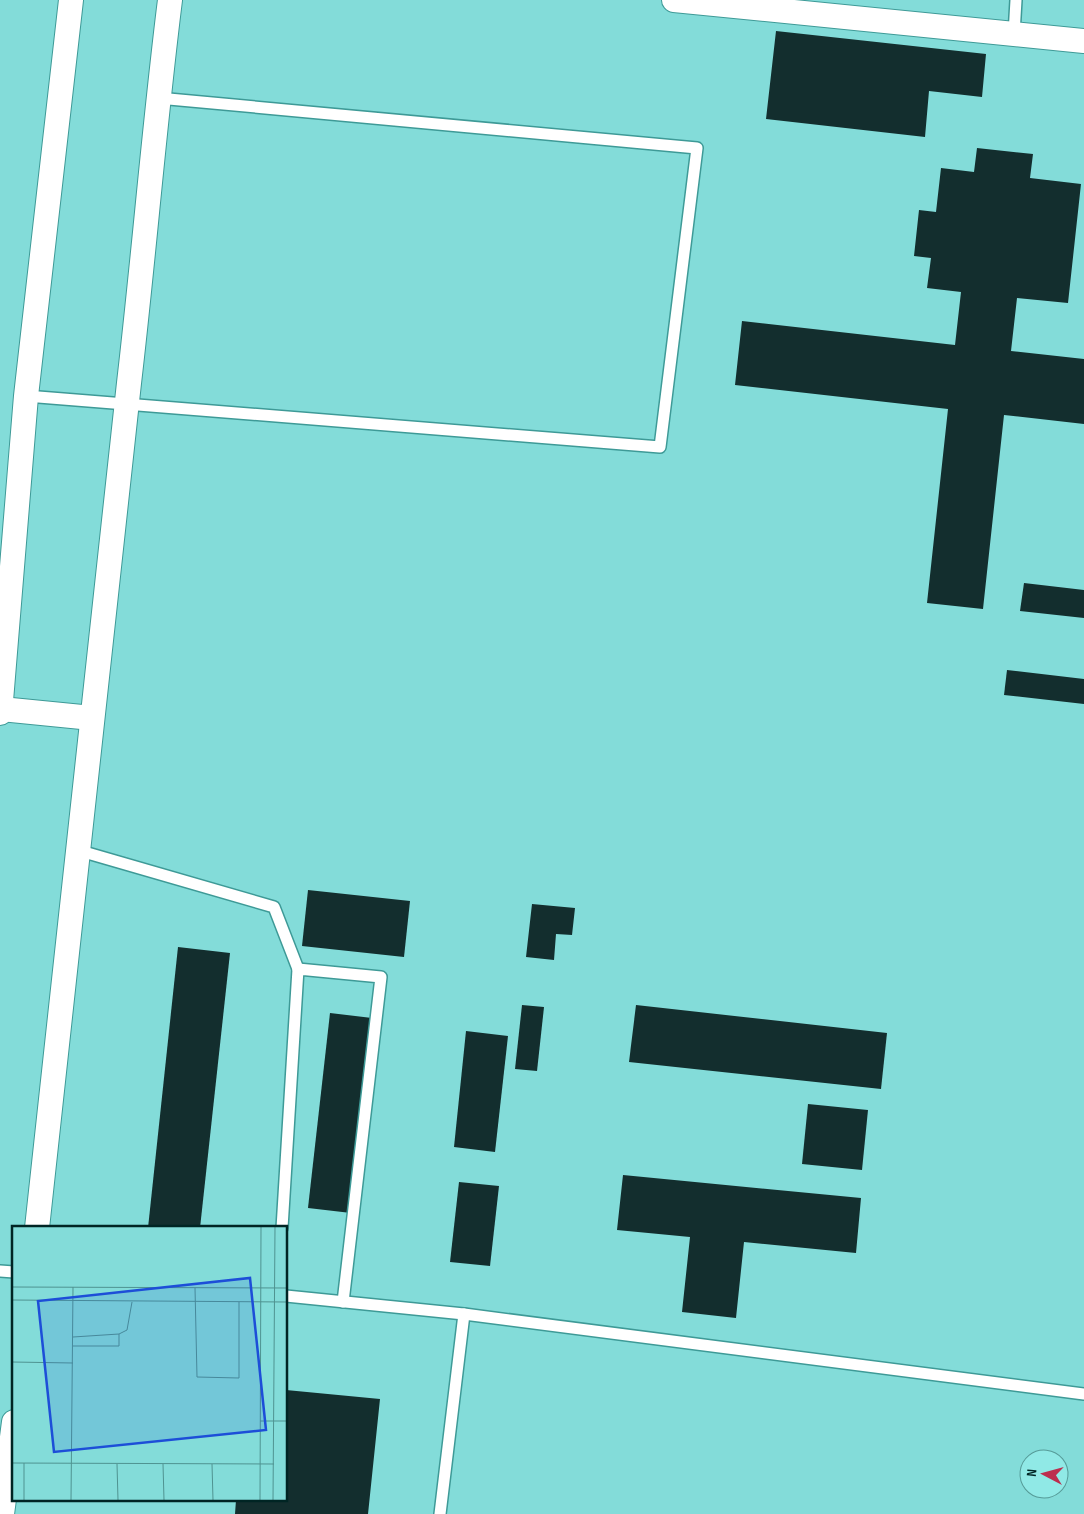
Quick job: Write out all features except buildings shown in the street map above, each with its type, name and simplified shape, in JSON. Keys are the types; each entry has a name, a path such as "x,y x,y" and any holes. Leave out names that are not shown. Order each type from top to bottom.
{"street":[{"path":"0,713 26,396 71,0"},
{"path":"37,1226 170,0"},
{"path":"674,0 1084,42"},
{"path":"0,709 92,718"},
{"path":"2,1514 12,1437"}],"lane":[{"path":"1014,34 1016,0"},
{"path":"26,396 660,447 697,148 158,98"},
{"path":"77,850 274,907 298,969 282,1226"},
{"path":"298,969 381,976 343,1302"},
{"path":"288,1296 464,1314 1084,1394"},
{"path":"440,1514 464,1314"}]}
